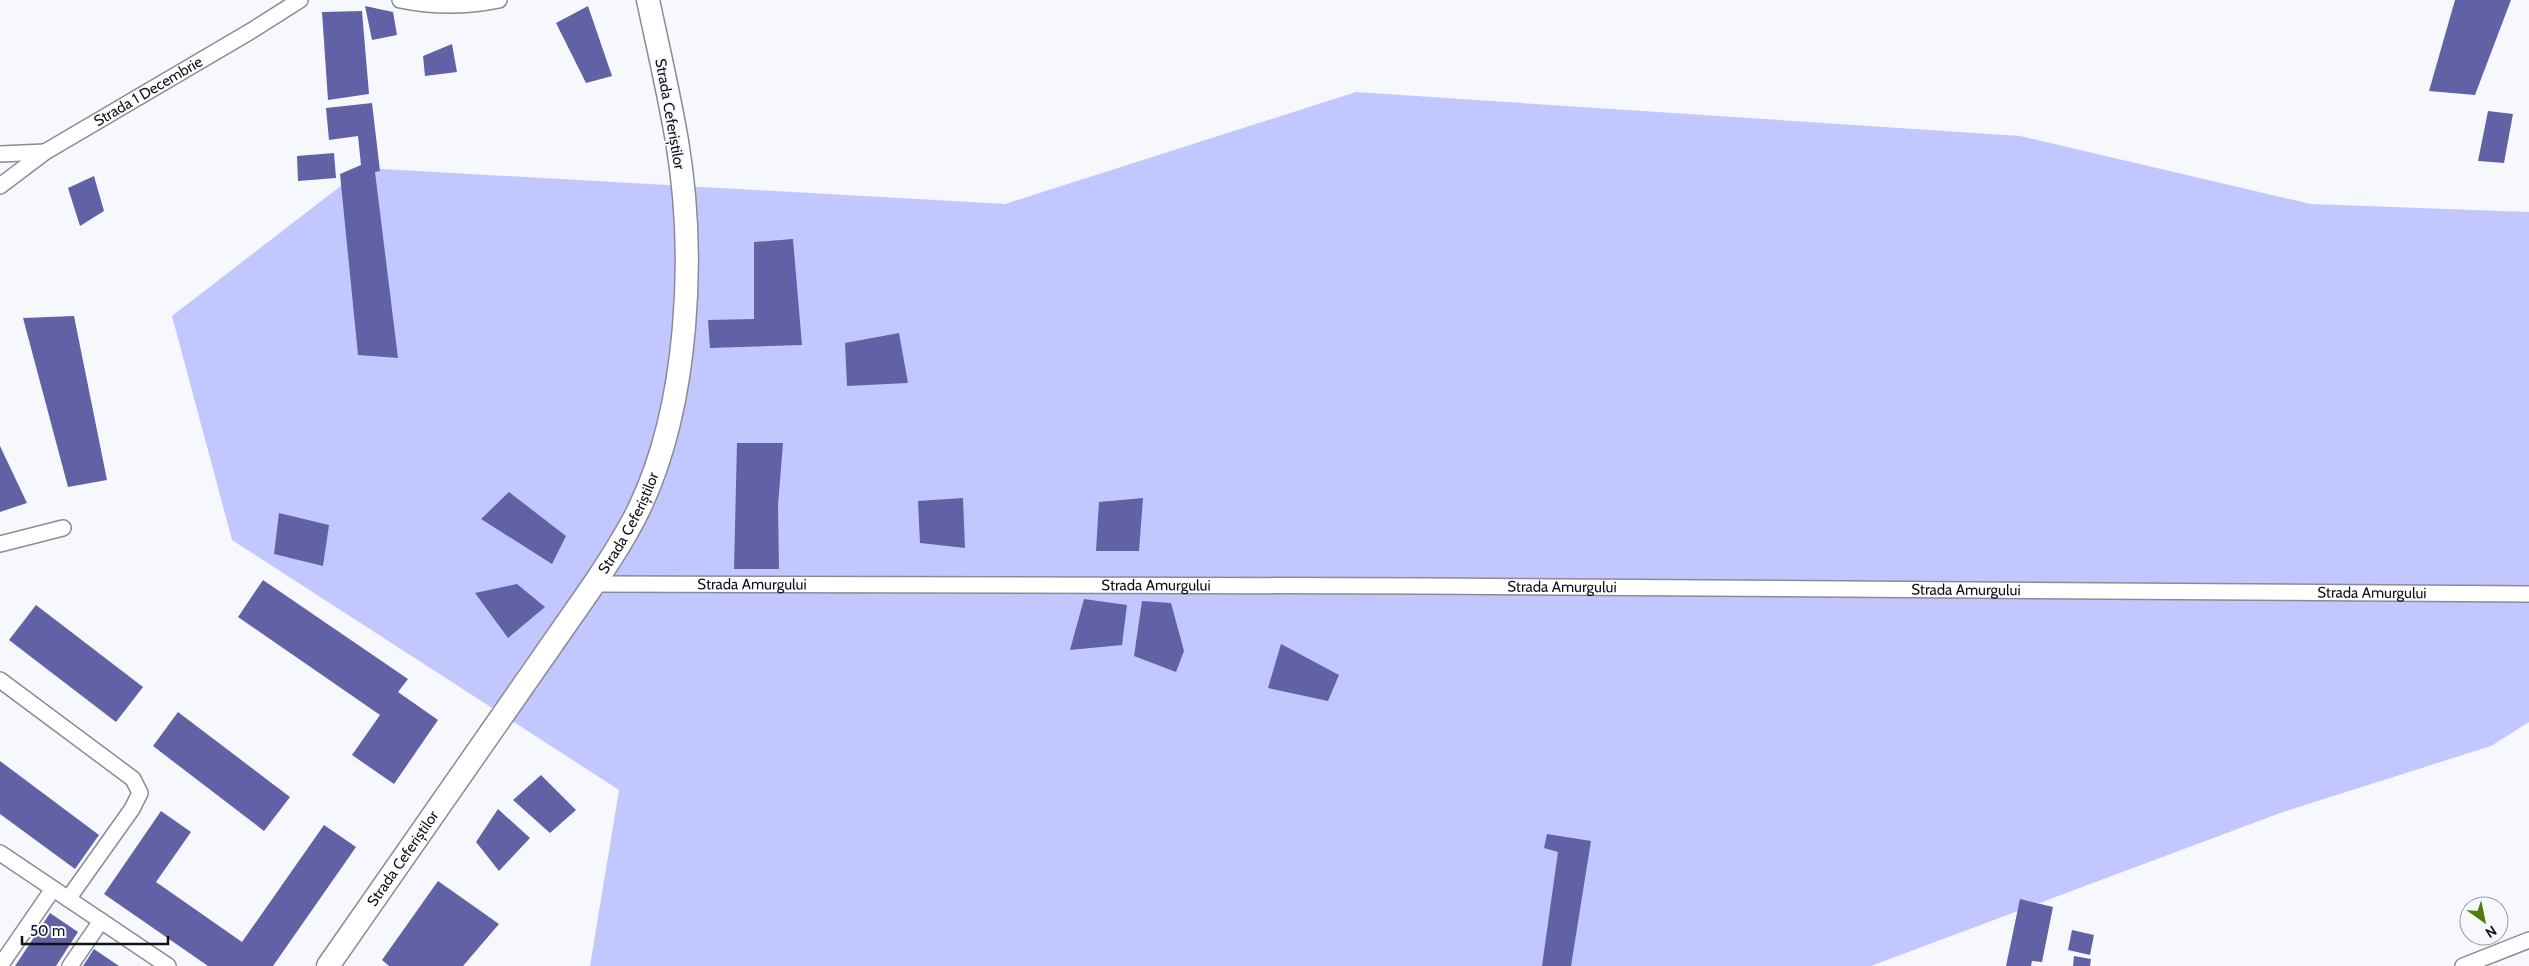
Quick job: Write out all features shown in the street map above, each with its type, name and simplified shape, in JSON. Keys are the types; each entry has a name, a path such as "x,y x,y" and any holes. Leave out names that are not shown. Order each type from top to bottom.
{"street":[{"name":"Strada 1 Decembrie","path":"0,186 45,152 300,0"},
{"path":"400,0 425,5 462,6 499,0"},
{"name":"Strada Ceferiștilor","path":"328,966 594,584 640,508 653,471 672,409 683,339 687,278 684,206 677,142 648,0"},
{"path":"0,154 45,152"},
{"path":"0,544 63,528"},
{"name":"Strada Amurgului","path":"594,584 1427,586 2529,594"},
{"path":"0,680 133,779 140,793 132,808 68,899"},
{"path":"0,853 168,966"},
{"path":"0,966 53,889"},
{"path":"70,966 101,921"},
{"path":"2463,966 2529,940"}],"shaded area":[{"path":"1356,92 2020,136 2311,204 2529,212 2529,722 2491,746 2283,812 1871,966 590,966 619,790 232,540 172,316 364,168 1005,204"}],"building":[{"path":"2455,0 2511,0 2475,95 2429,91"},
{"path":"365,6 393,12 397,35 372,40"},
{"path":"588,6 612,76 586,83 556,23"},
{"path":"362,11 369,94 328,100 322,12"},
{"path":"452,44 457,72 425,76 423,56"},
{"path":"372,103 380,171 375,172 398,358 358,355 340,174 361,165 358,136 329,140 326,108"},
{"path":"2488,111 2513,114 2504,163 2478,161"},
{"path":"334,153 336,178 298,181 297,156"},
{"path":"94,176 104,211 80,226 68,188"},
{"path":"793,239 802,345 710,348 708,320 754,319 754,242"},
{"path":"74,316 107,480 68,487 23,318"},
{"path":"899,333 908,383 847,386 845,343"},
{"path":"737,443 783,443 778,505 779,569 734,569"},
{"path":"0,446 27,503 0,512"},
{"path":"509,492 566,536 552,564 481,519"},
{"path":"963,498 965,548 920,543 918,501"},
{"path":"1143,498 1139,551 1096,551 1099,502"},
{"path":"279,513 329,525 323,566 274,554"},
{"path":"263,580 408,679 398,692 438,720 394,784 352,755 380,715 238,617"},
{"path":"517,584 545,607 508,638 475,593"},
{"path":"1084,599 1127,605 1122,645 1070,650"},
{"path":"1142,601 1171,603 1184,651 1176,672 1134,656"},
{"path":"36,605 143,687 116,722 9,640"},
{"path":"1281,644 1339,675 1328,701 1268,688"},
{"path":"178,712 290,797 264,831 153,746"},
{"path":"0,761 99,835 75,869 0,814"},
{"path":"541,775 576,810 550,833 513,800"},
{"path":"498,809 530,838 499,871 476,842"},
{"path":"161,811 191,832 156,882 242,942 324,825 356,847 273,966 208,966 104,894"},
{"path":"1547,834 1591,841 1571,966 1542,966 1558,852 1544,848"},
{"path":"438,881 499,924 463,966 389,966 382,960"},
{"path":"2020,899 2053,907 2042,962 2032,961 2031,966 2006,966"},
{"path":"50,913 78,932 56,966 15,966"},
{"path":"2072,930 2094,935 2090,955 2068,950"},
{"path":"94,949 119,966 83,966"},
{"path":"2074,956 2091,959 2090,966 2073,966"}]}
